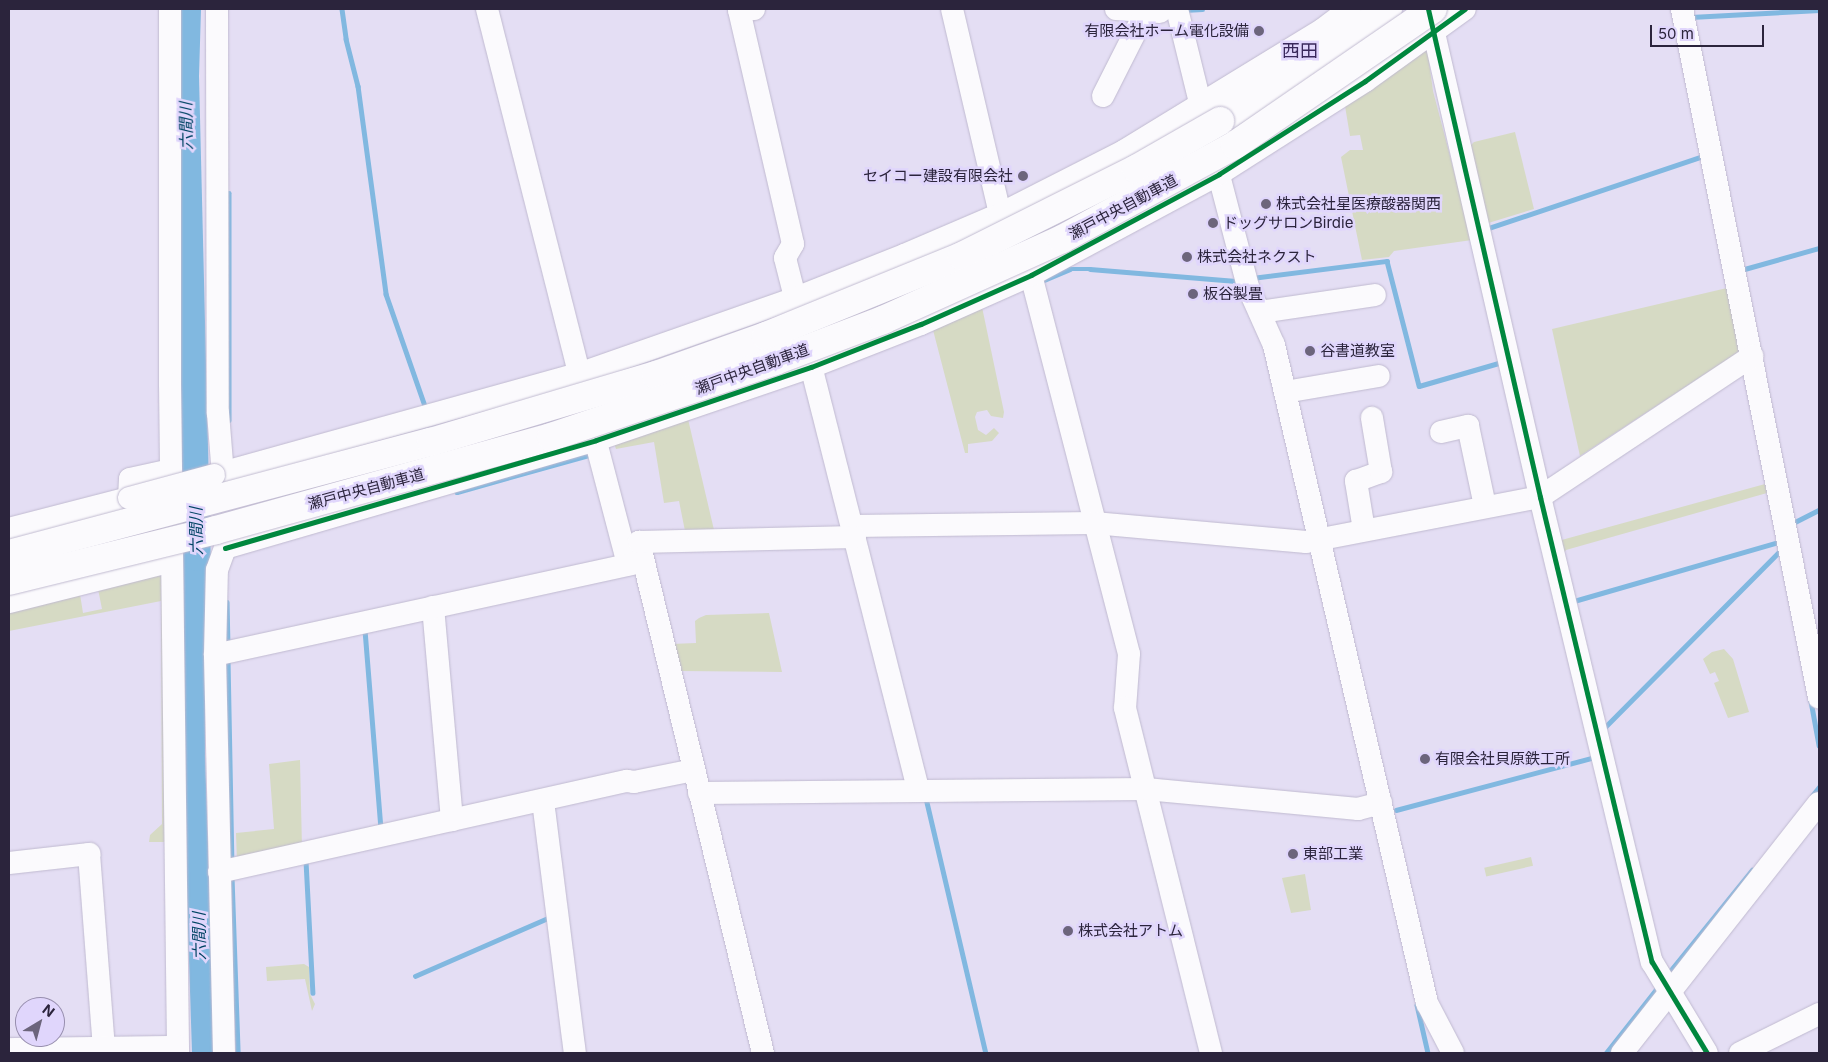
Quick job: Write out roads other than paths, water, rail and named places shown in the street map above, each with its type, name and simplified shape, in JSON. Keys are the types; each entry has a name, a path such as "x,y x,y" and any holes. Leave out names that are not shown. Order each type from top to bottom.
{"highway":[{"name":"瀬戸中央自動車道","path":"9,554 544,410 702,358 874,294 971,252 1136,169 1220,121 1388,9"},
{"name":"瀬戸中央自動車道","path":"9,581 216,530 551,437 775,361 883,320 1062,239 1235,145 1433,21"}],"street":[{"path":"9,1049 99,1048 177,1050 171,470 170,9"},
{"path":"217,9 219,474 226,548 217,570 224,653 227,870 224,1053"},
{"path":"486,9 596,440 635,563 688,771 699,793 762,1053"},
{"path":"754,9 739,10 793,244 785,258 811,367 922,789"},
{"path":"952,9 1000,214 1031,275 1089,523 1128,654 1125,708 1150,791 1211,1053"},
{"path":"1116,9 1178,11 1200,105 1248,287 1274,345 1285,392 1313,541 1375,805 1427,1003 1453,1053"},
{"path":"9,529 219,474 579,374 796,298 1000,214 1124,151 1323,29 1350,9"},
{"path":"1428,9 1433,21 1480,231 1536,493 1652,962 1707,1053"},
{"path":"226,548 596,440 811,367 921,324 1031,275 1219,174 1366,81 1433,21 1465,9"},
{"path":"1103,96 1146,11"},
{"path":"1683,15 1819,698"},
{"path":"1260,312 1375,296"},
{"path":"635,563 639,542 855,530 1089,523 1313,541 1485,506 1536,493 1752,356"},
{"path":"1285,392 1380,376"},
{"path":"1364,530 1356,481 1381,472 1372,418"},
{"path":"1441,432 1468,426 1485,506"},
{"path":"129,498 130,479 171,470"},
{"path":"9,602 172,560"},
{"path":"224,653 434,611 635,563"},
{"path":"434,611 452,820"},
{"path":"227,870 452,820 543,805 627,781 688,771"},
{"path":"699,793 922,789 1150,791 1358,809 1375,805"},
{"path":"1622,1053 1665,984 1819,803"},
{"path":"543,805 575,1053"},
{"path":"9,863 89,854 99,1048"},
{"path":"1740,1053 1819,1014"}],"water":[{"path":"206,549 205,755 215,1053 192,1053 184,805 183,554"}],"waterway":[{"name":"六間川","path":"187,9 185,76 197,557"},
{"path":"342,9 346,39 358,86 386,294 426,409"},
{"path":"1184,10 1202,9"},
{"path":"1691,17 1819,10"},
{"path":"1486,229 1703,156"},
{"path":"229,193 229,420"},
{"path":"1741,270 1819,248"},
{"path":"1252,278 1387,261 1419,386 1502,362"},
{"path":"1044,280 1070,269 1090,269 1236,281"},
{"path":"456,489 457,492 592,454"},
{"path":"1791,524 1819,510"},
{"path":"1574,601 1779,542"},
{"path":"1604,728 1781,550"},
{"path":"227,602 228,647"},
{"path":"365,630 381,829"},
{"path":"228,659 232,862"},
{"path":"1811,701 1819,745"},
{"path":"1396,810 1595,757"},
{"path":"1812,796 1819,787"},
{"path":"926,798 986,1053"},
{"path":"306,861 313,993"},
{"path":"1667,975 1752,870"},
{"path":"232,877 238,1053"},
{"path":"415,976 550,917"},
{"path":"1606,1053 1658,987"},
{"path":"1417,1005 1428,1053"}],"place":[{"name":"有限会社ホーム電化設備","path":"1259,31"},
{"name":"セイコー建設有限会社","path":"1023,176"},
{"name":"株式会社星医療酸器関西","path":"1266,204"},
{"name":"ドッグサロンBirdie","path":"1213,223"},
{"name":"株式会社ネクスト","path":"1187,257"},
{"name":"板谷製畳","path":"1193,294"},
{"name":"谷書道教室","path":"1310,351"},
{"name":"有限会社貝原鉄工所","path":"1425,759"},
{"name":"東部工業","path":"1293,854"},
{"name":"株式会社アトム","path":"1068,931"}],"district":[{"name":"西田","path":"1300,51"}]}
